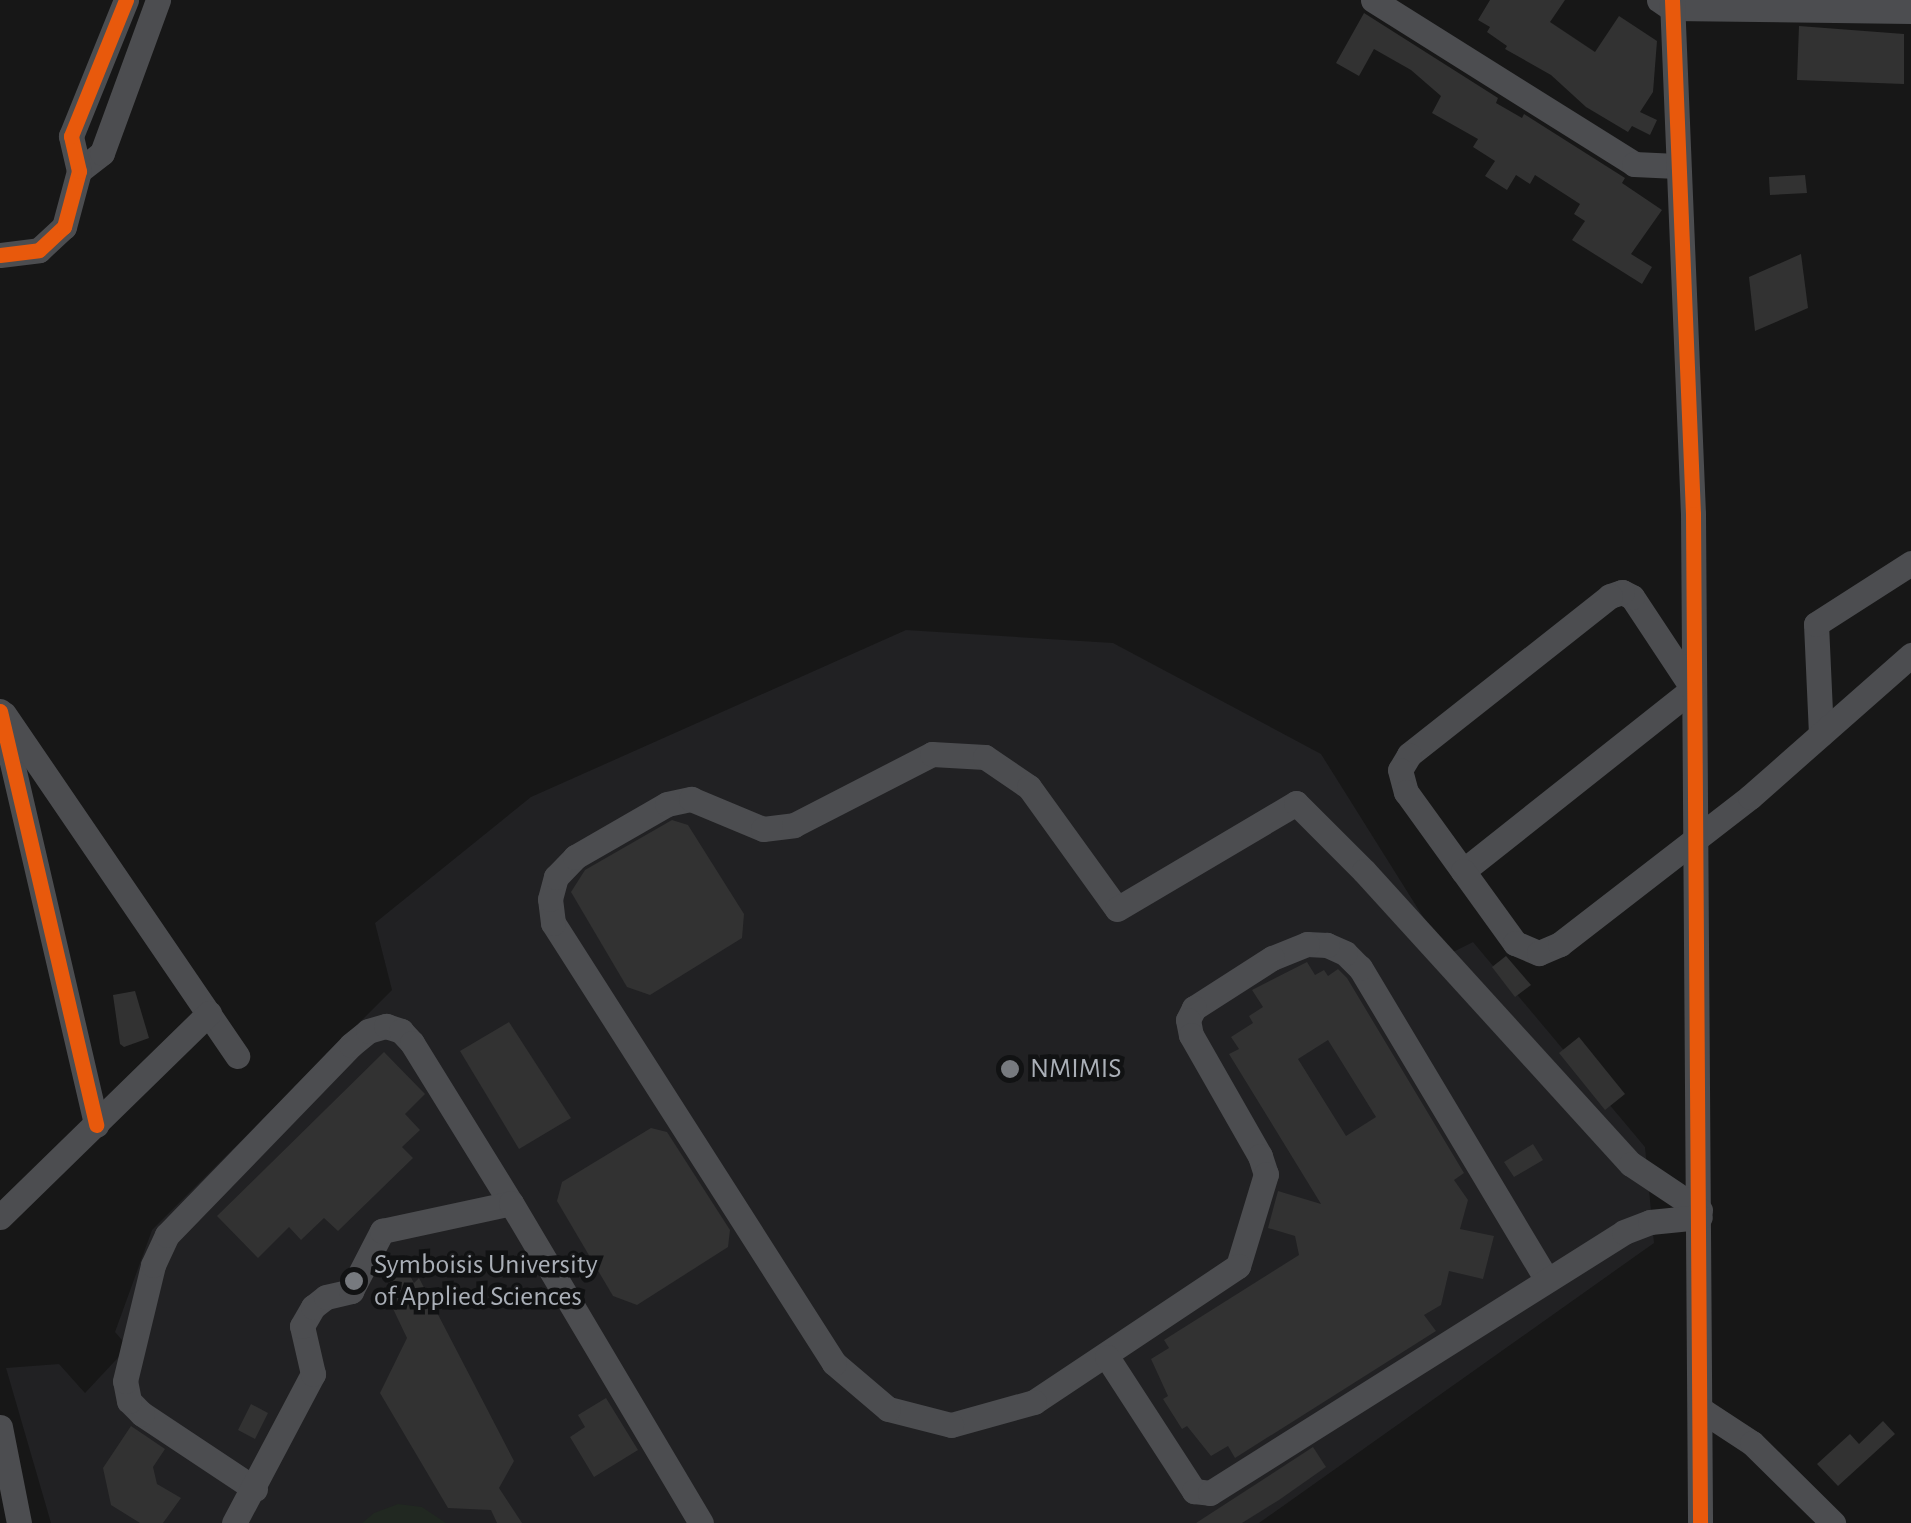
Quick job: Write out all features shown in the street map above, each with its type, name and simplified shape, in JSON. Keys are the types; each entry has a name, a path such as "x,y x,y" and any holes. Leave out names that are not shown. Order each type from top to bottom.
{"street":[{"path":"0,255 39,250 55,240 64,227 79,171 72,136 126,0"},
{"path":"79,171 102,152 158,0"},
{"path":"1373,0 1634,164 1677,166"},
{"path":"1700,1523 1693,514 1667,3 1911,11"},
{"path":"1821,734 1816,624 1911,562"},
{"path":"1692,689 1632,597 1622,592 1610,596 1408,755 1400,770 1406,792 1516,943 1539,953 1560,944 1750,796 1911,655"},
{"path":"1463,871 1692,689"},
{"path":"96,1125 5,760 0,711 14,722 237,1056"},
{"path":"1547,1280 1360,968 1345,953 1327,945 1307,944 1272,958 1194,1008 1188,1020 1192,1036 1260,1156 1266,1174 1245,1254 1226,1278 1034,1402 951,1425 888,1409 834,1363 553,924 550,899 556,877 575,857 668,804 690,799 763,830 794,825 932,754 968,756 985,758 1028,787 1118,909 1296,803 1364,870 1631,1164 1700,1214"},
{"path":"0,1218 209,1013"},
{"path":"254,1489 142,1414 130,1401 125,1381 154,1264 167,1235 351,1046 368,1031 386,1026 402,1031 412,1044 512,1202 701,1523"},
{"path":"234,1523 313,1374 302,1326 313,1307 326,1297 351,1292 382,1230 512,1202"},
{"path":"1107,1357 1200,1495 1639,1225 1700,1214"},
{"path":"1700,1409 1752,1442 1833,1523"},
{"path":"0,1427 11,1507"}],"shaded area":[{"name":"NMIMIS","path":"906,630 1113,643 1321,754 1447,955 1473,942 1645,1147 1654,1243 1259,1523 51,1523 6,1368 59,1364 85,1393 128,1347 115,1332 152,1230 392,990 375,923 531,797"},
{"path":"398,1504 422,1507 446,1523 362,1523 374,1513"}],"building":[{"path":"1490,0 1565,0 1550,22 1595,52 1619,16 1657,41 1653,92 1640,112 1657,120 1650,135 1632,126 1628,132 1586,107 1551,75 1505,49 1507,46 1487,32 1490,27 1478,20"},
{"path":"1364,13 1498,98 1496,103 1522,118 1524,114 1625,178 1622,183 1662,210 1631,254 1652,267 1642,284 1572,240 1585,221 1574,214 1580,204 1535,175 1530,184 1516,175 1507,190 1485,176 1495,161 1473,147 1478,139 1432,113 1441,96 1411,70 1374,49 1359,76 1336,63"},
{"path":"1799,26 1904,34 1904,84 1797,80"},
{"path":"1805,175 1807,193 1770,195 1769,177"},
{"path":"1801,254 1808,308 1755,331 1749,277"},
{"path":"672,820 688,825 744,914 742,938 650,995 627,987 571,892 585,870"},
{"path":"1506,956 1531,985 1515,997 1492,967"},
{"path":"1307,962 1315,975 1324,970 1328,976 1338,969 1347,978 1464,1173 1454,1180 1468,1200 1460,1229 1494,1236 1483,1279 1449,1271 1441,1305 1424,1315 1436,1331 1235,1458 1228,1446 1211,1456 1187,1426 1182,1429 1163,1399 1168,1396 1151,1359 1169,1348 1164,1340 1299,1255 1295,1236 1268,1228 1278,1191 1321,1204 1229,1054 1239,1049 1231,1037 1253,1023 1249,1016 1263,1007 1252,990","holes":["1328,1040 1376,1117 1346,1136 1298,1059"]},
{"path":"135,991 149,1038 124,1047 120,1044 113,995"},
{"path":"509,1022 571,1118 519,1149 460,1051"},
{"path":"1579,1037 1625,1094 1605,1110 1559,1053"},
{"path":"384,1052 425,1094 405,1114 420,1130 402,1147 413,1158 338,1231 324,1218 301,1240 289,1227 258,1258 217,1216"},
{"path":"651,1128 667,1132 730,1230 728,1247 637,1305 613,1296 557,1201 562,1182"},
{"path":"1533,1144 1543,1160 1514,1177 1504,1162"},
{"path":"401,1259 414,1283 419,1278 514,1461 499,1488 522,1523 497,1523 491,1510 448,1508 380,1393 407,1338 385,1292"},
{"path":"606,1398 638,1450 594,1477 570,1437 585,1427 578,1415"},
{"path":"251,1404 268,1413 255,1439 238,1430"},
{"path":"1883,1421 1895,1434 1838,1486 1817,1464 1850,1434 1859,1444"},
{"path":"131,1426 165,1449 153,1467 157,1484 181,1498 163,1523 140,1523 111,1505 103,1468"},
{"path":"1313,1447 1326,1467 1279,1500 1242,1523 1196,1523"}],"cycle path":[{"path":"0,255 39,250 64,227 79,171 71,136 126,0"},
{"path":"1672,0 1693,514 1700,1523"},
{"path":"0,711 96,1125"}],"place":[{"name":"NMIMIS","path":"1010,1069"},
{"name":"Symboisis University of Applied Sciences","path":"354,1281"}]}
